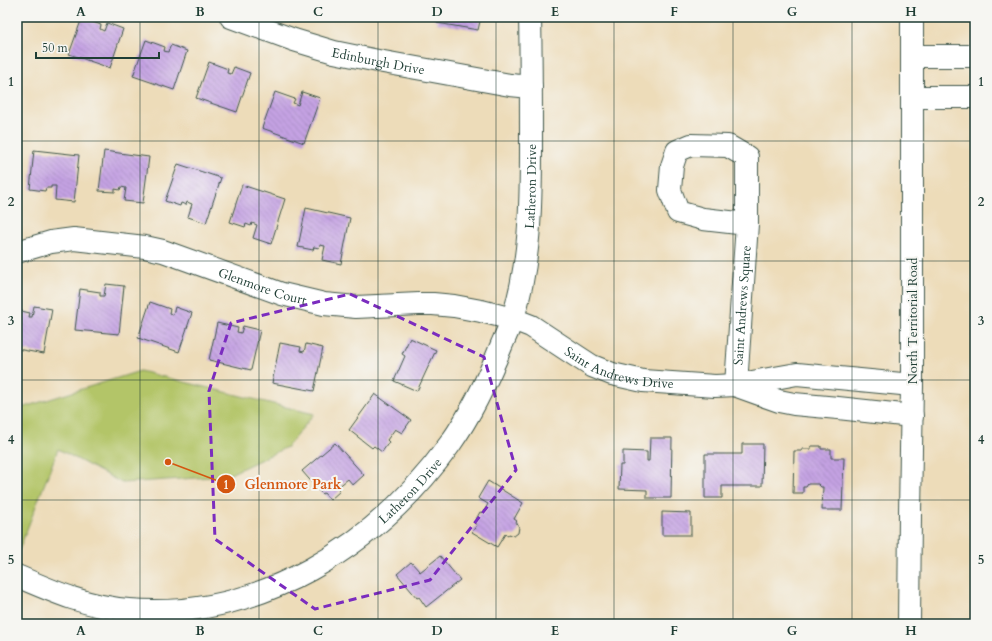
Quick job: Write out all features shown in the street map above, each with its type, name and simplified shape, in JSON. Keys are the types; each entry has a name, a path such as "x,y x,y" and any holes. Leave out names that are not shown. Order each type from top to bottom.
{"street":[{"name":"Edinburgh Drive","path":"231,17 294,40 334,52 378,62 510,85 531,87"},
{"name":"Latheron Drive","path":"17,576 63,596 107,607 158,612 181,610 205,616 228,602 259,593 284,583 330,558 353,543 375,525 416,486 450,443 468,416 482,391 513,319 523,277 531,204 530,17"},
{"name":"North Territorial Road","path":"909,624 912,416 912,17"},
{"path":"912,56 975,56"},
{"path":"912,97 975,97"},
{"name":"Saint Andrews Square","path":"736,386 747,224"},
{"name":"Glenmore Court","path":"17,252 50,242 74,239 145,247 163,251 282,294 324,304 356,307 433,304 461,308 513,319"},
{"name":"Saint Andrews Drive","path":"513,319 531,326 592,366 612,374 642,381 736,386 796,374 912,386"},
{"name":"Saint Andrews Drive","path":"736,386 779,401 794,404 912,416"}],"highlighted area":[{"path":"350,294 484,357 516,470 430,580 315,609 215,539 209,391 231,323"}],"green space":[{"path":"140,371 314,414 287,447 226,476 122,483 58,449 19,550 17,549 18,409"}],"building":[{"path":"434,17 481,17 478,30 437,23 438,20 434,20"},
{"path":"82,18 101,25 100,29 104,31 107,23 123,29 110,68 69,54"},
{"path":"146,40 165,47 164,51 168,52 171,45 187,51 174,90 133,76"},
{"path":"209,62 228,69 227,73 231,74 234,67 250,73 237,112 196,98"},
{"path":"275,92 295,99 293,103 298,105 302,92 320,98 304,143 262,128"},
{"path":"34,150 79,155 74,202 55,200 56,186 46,188 45,191 30,189"},
{"path":"104,151 149,157 143,203 124,201 126,188 121,187 120,190 115,189 115,192 99,191"},
{"path":"178,164 221,178 206,223 188,217 192,204 187,202 186,205 181,203 180,206 165,201"},
{"path":"242,185 285,199 271,244 253,238 257,225 252,223 251,226 246,224 245,227 230,222"},
{"path":"306,208 350,218 341,264 322,260 325,246 320,245 319,248 314,247 313,250 298,247"},
{"path":"106,284 124,286 119,334 75,330 80,289 100,292 100,296 104,296"},
{"path":"150,302 170,309 169,313 173,315 175,307 192,313 179,352 138,338"},
{"path":"34,306 52,309 44,354 17,349 17,310 30,313 29,317 32,317"},
{"path":"217,323 238,328 237,332 241,333 243,326 260,330 251,370 209,360"},
{"path":"410,338 436,350 417,391 394,381 405,356 402,354"},
{"path":"280,343 301,347 300,351 304,352 306,344 323,348 314,391 272,383"},
{"path":"375,394 411,420 402,433 395,429 387,440 389,442 382,452 374,446 372,448 349,430"},
{"path":"650,438 672,438 671,498 647,498 647,490 619,489 620,465 623,465 623,451 647,452 647,461 649,461"},
{"path":"335,443 364,475 353,485 348,479 337,488 340,491 330,500 324,493 322,494 302,471"},
{"path":"742,444 763,444 762,486 722,486 722,498 705,498 705,454 742,454"},
{"path":"811,446 821,446 821,449 831,449 831,458 844,458 842,510 822,510 823,487 818,484 808,484 806,487 803,487 803,493 793,493 794,451 811,449"},
{"path":"488,481 523,503 514,519 517,521 516,522 519,527 518,533 514,536 509,534 508,536 505,534 497,547 472,532 477,525 474,523 480,512 483,513 488,504 478,498"},
{"path":"662,512 691,513 691,535 662,535"},
{"path":"440,556 460,580 426,607 419,597 417,598 397,574 411,562 420,572"}],"place":[{"name":"Glenmore Park","path":"168,462"}]}
